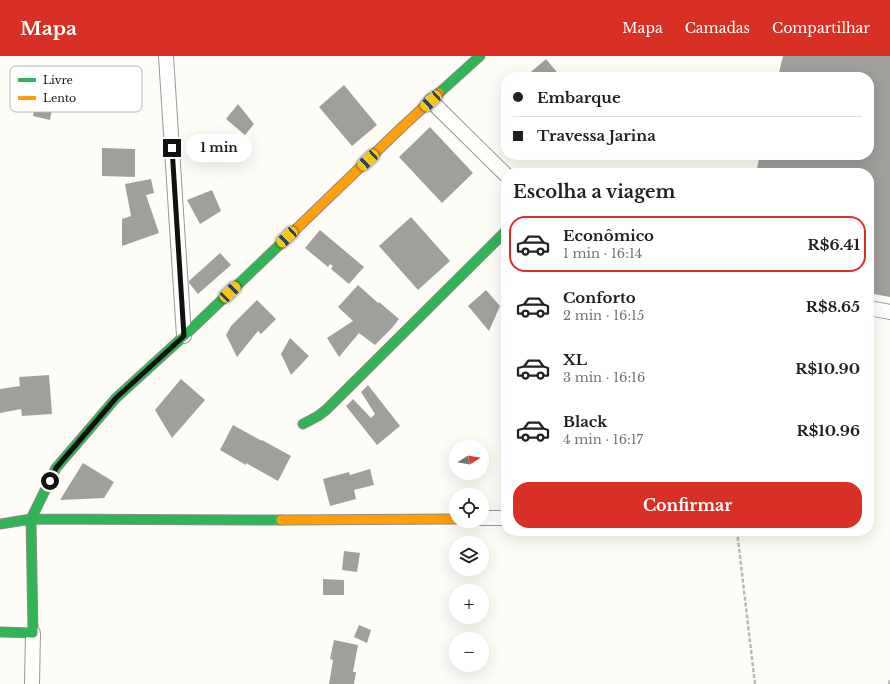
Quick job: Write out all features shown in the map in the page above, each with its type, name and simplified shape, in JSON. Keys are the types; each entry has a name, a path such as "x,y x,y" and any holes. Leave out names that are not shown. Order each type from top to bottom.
{"street":[{"path":"166,56 184,336"},
{"path":"32,684 33,633 31,519 56,468 116,398 184,336 480,56"},
{"path":"431,101 501,170"},
{"path":"303,424 326,410 501,236"},
{"path":"874,309 890,312"},
{"path":"489,518 501,518"},
{"path":"0,524 31,519 449,519"},
{"path":"0,632 33,633"}],"path":[{"path":"738,536 755,684"},
{"path":"889,684 890,680"}],"building":[{"path":"783,56 890,56 890,297 874,294 874,168 757,168 759,160 874,160 874,72 779,72"},
{"path":"546,59 557,72 531,72"},
{"path":"344,85 377,125 352,146 319,107"},
{"path":"238,104 254,124 245,135 226,119"},
{"path":"34,112 51,112 50,120 33,116"},
{"path":"430,127 473,173 442,203 399,157"},
{"path":"102,148 135,149 135,177 102,176"},
{"path":"151,179 154,193 146,195 159,233 122,246 122,219 131,216 125,184"},
{"path":"212,190 221,211 200,224 187,200"},
{"path":"411,217 450,261 418,290 379,246"},
{"path":"320,230 364,267 349,284 331,269 333,266 330,264 328,267 305,248"},
{"path":"220,253 231,265 198,294 189,281"},
{"path":"358,285 399,319 375,345 359,333 339,357 327,338 353,321 338,307"},
{"path":"486,290 500,306 489,331 468,306"},
{"path":"257,300 276,319 261,334 258,331 237,357 226,335 231,326"},
{"path":"290,338 309,356 291,375 281,354"},
{"path":"49,375 52,414 22,416 21,409 0,413 0,389 20,386 19,377"},
{"path":"181,379 205,400 172,438 155,410"},
{"path":"368,385 400,426 377,445 346,406 353,399 371,418 375,414 361,392"},
{"path":"233,425 291,456 278,481 220,450"},
{"path":"83,463 114,482 104,498 60,500"},
{"path":"370,469 374,485 354,490 356,499 330,506 323,479 349,472 350,475"},
{"path":"344,551 360,553 357,572 342,570"},
{"path":"323,579 344,580 344,595 323,595"},
{"path":"359,625 371,630 367,643 354,637"},
{"path":"334,640 358,645 353,672 356,672 354,684 329,684 333,660 330,659"}],"traffic: fast":[{"path":"439,93 480,56"},
{"path":"0,632 33,633 31,519 56,468 116,398 184,336 292,233"},
{"path":"303,424 326,410 501,236"},
{"path":"0,524 31,519 281,520"}],"traffic: slow":[{"path":"292,233 439,93"},
{"path":"281,520 449,519"}],"route":[{"path":"50,481 56,468 116,398 184,336 172,148"}]}
